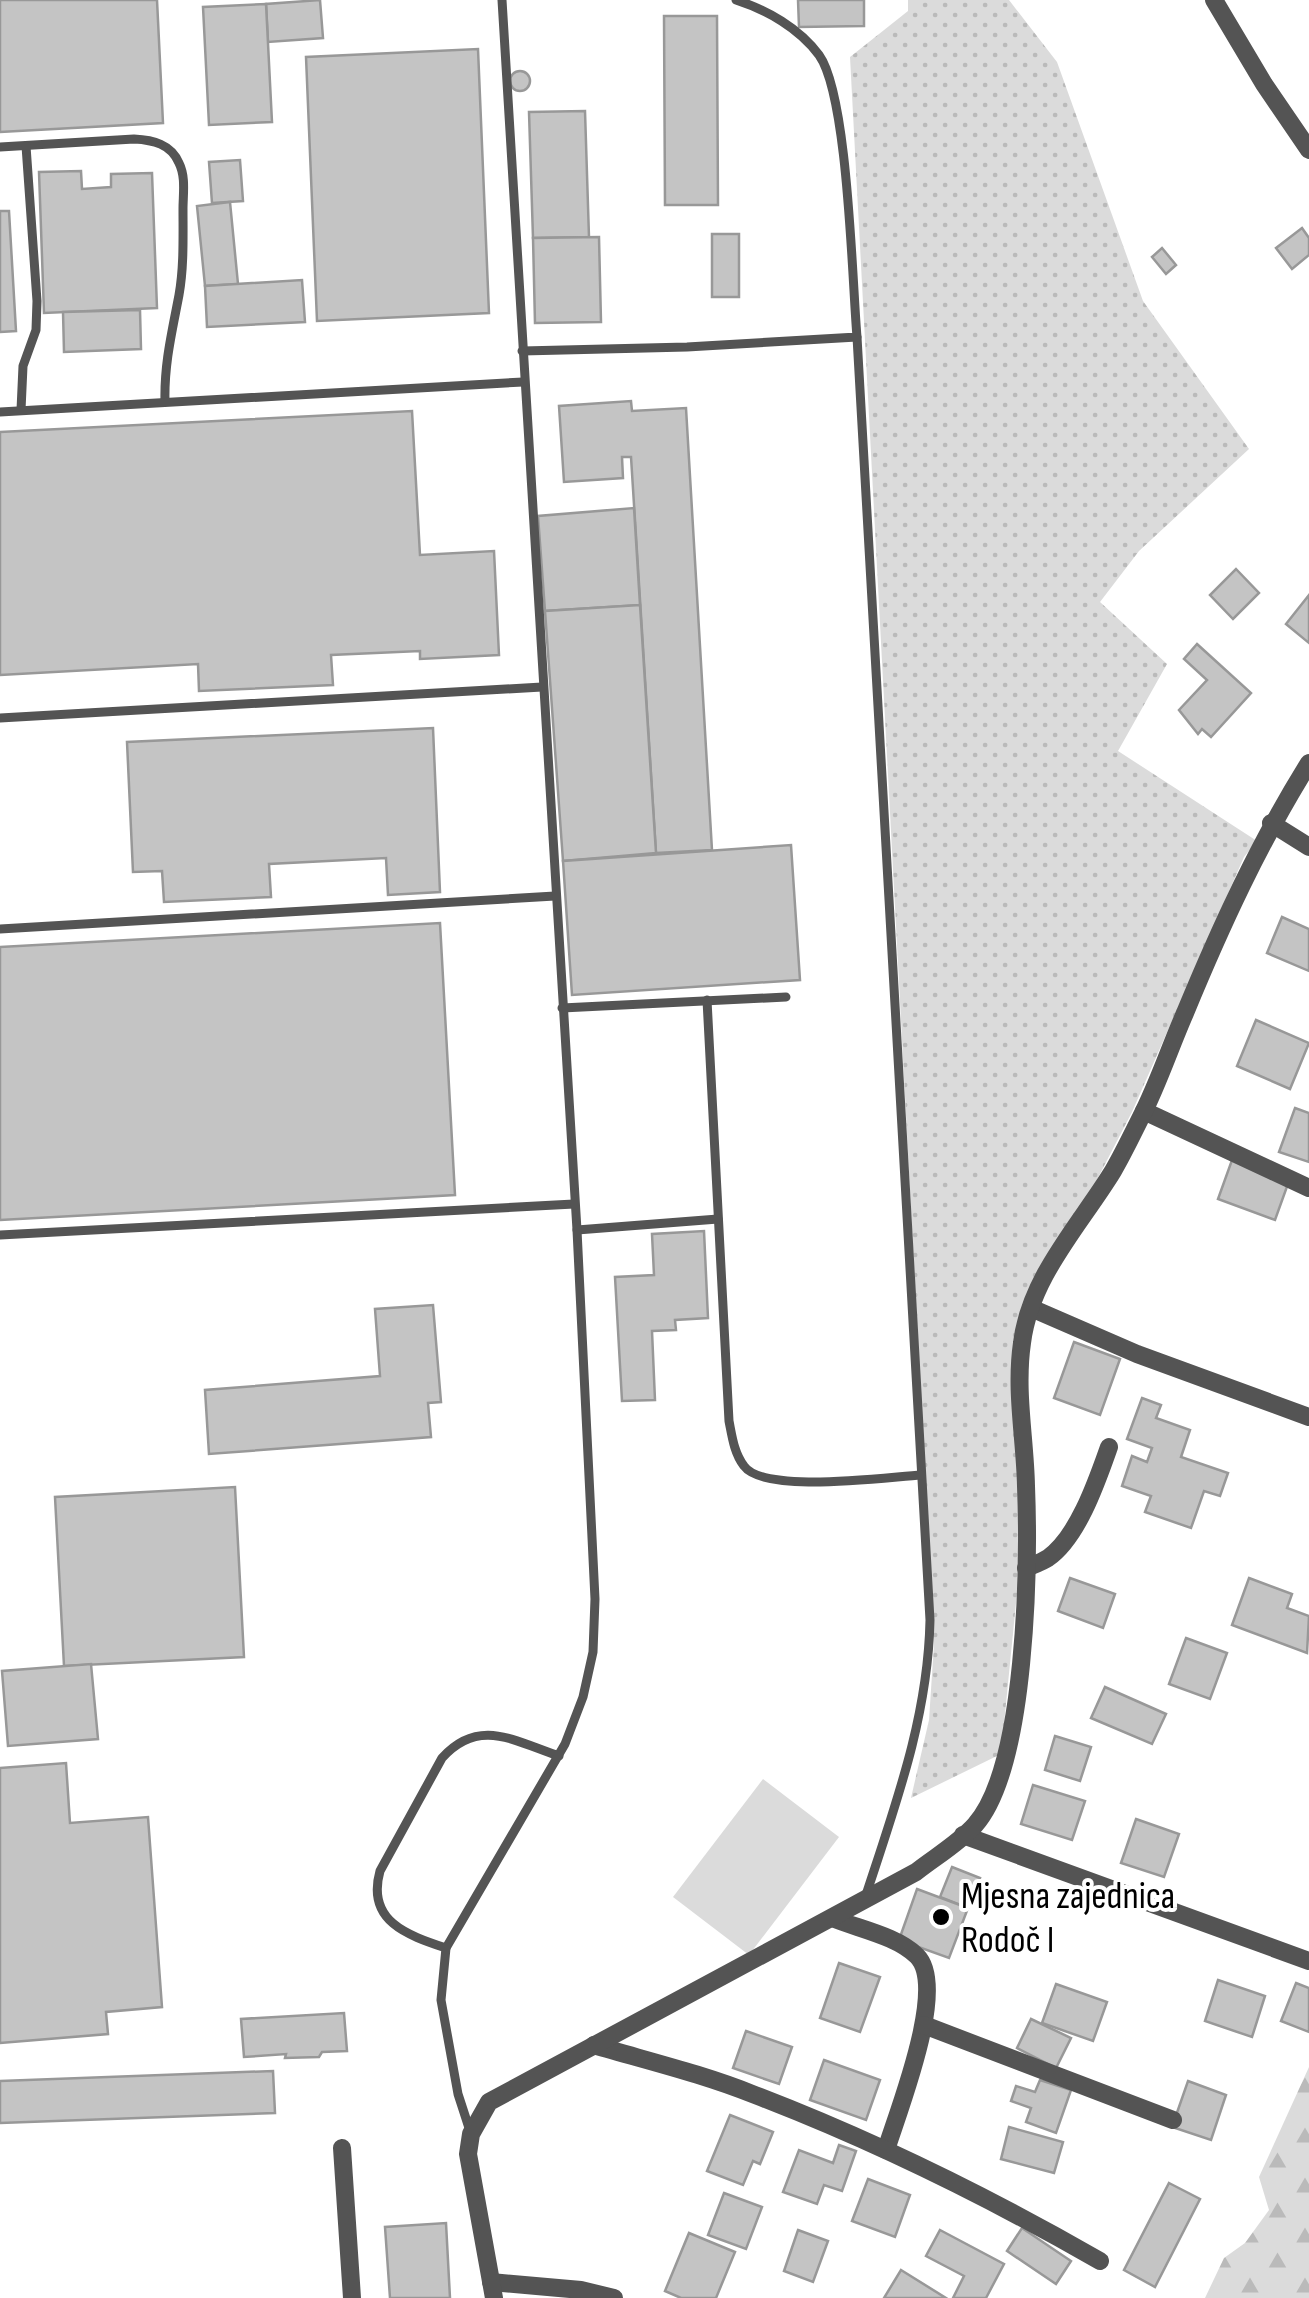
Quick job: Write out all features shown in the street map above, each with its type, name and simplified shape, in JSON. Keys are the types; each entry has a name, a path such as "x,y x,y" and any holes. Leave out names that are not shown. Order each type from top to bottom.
{"street":[{"path":"1214,0 1309,150"},
{"path":"614,2298 581,2290 493,2290 471,2170 471,2134 488,2102 916,1872 975,1825 995,1793 1006,1756 1018,1682 1026,1568 1026,1484 1019,1390 1022,1340 1031,1308 1046,1272 1114,1168 1144,1112 1248,870 1309,763"},
{"path":"1271,824 1309,847"},
{"path":"1144,1112 1309,1188"},
{"path":"1031,1308 1137,1354 1309,1417"},
{"path":"1026,1568 1050,1557 1070,1531 1090,1500 1110,1448"},
{"path":"963,1834 1309,1962"},
{"path":"832,1918 902,1945 926,1969 929,1985 924,2025 886,2150"},
{"path":"924,2025 1174,2120"},
{"path":"594,2045 755,2094 886,2150 1022,2216 1100,2261"},
{"path":"342,2148 352,2298"}],"lane":[{"path":"471,2134 458,2094 441,2000 446,1948 558,1756 583,1697 594,1634 595,1600 502,0"},
{"path":"736,0 775,16 800,33 821,58 839,123 857,337 930,1620 922,1710 865,1900"},
{"path":"775,0 775,16"},
{"path":"0,147 150,140 164,145 181,166 183,258 167,349 165,402"},
{"path":"21,410 23,366 36,330 37,301 26,146"},
{"path":"522,351 688,348 857,337"},
{"path":"0,412 524,382"},
{"path":"0,718 542,687"},
{"path":"0,929 555,896"},
{"path":"562,1008 786,996"},
{"path":"707,1000 729,1421 734,1446 745,1468 762,1479 785,1482 921,1475"},
{"path":"0,1236 574,1204"},
{"path":"576,1230 718,1219"},
{"path":"446,1948 408,1935 385,1915 377,1902 376,1886 380,1871 442,1758 456,1743 482,1734 558,1756"}],"green space":[{"path":"908,0 1009,0 1057,62 1143,301 1249,449 1139,551 1100,602 1167,664 1118,751 1257,841 1244,857 1132,1112 1088,1197 1032,1288 1020,1563 1001,1754 911,1798 929,1720 934,1644 850,57 908,11"},
{"path":"763,1779 839,1837 749,1955 673,1897"},
{"path":"1309,2067 1309,2298 1205,2298 1224,2258 1245,2243 1269,2210 1259,2177"}],"building":[{"path":"0,0 157,0 163,123 0,132"},
{"path":"320,0 323,38 268,42 266,4"},
{"path":"798,0 864,0 864,26 799,27"},
{"path":"266,4 272,122 209,125 203,7"},
{"path":"664,16 717,16 718,205 665,205"},
{"path":"478,49 489,313 317,321 306,57"},
{"path":"516,71 524,71 530,81 524,91 516,91 510,85 510,77"},
{"path":"585,111 589,237 533,238 529,112"},
{"path":"240,160 243,201 212,203 209,162"},
{"path":"81,171 82,189 111,187 111,174 152,173 157,308 44,313 39,172"},
{"path":"230,202 238,284 205,286 197,206"},
{"path":"0,211 9,211 16,331 0,332"},
{"path":"1302,228 1309,238 1309,255 1292,269 1276,248"},
{"path":"712,234 739,234 739,297 712,297"},
{"path":"599,237 601,322 535,323 533,238"},
{"path":"1162,248 1176,265 1166,274 1152,257"},
{"path":"302,280 305,322 207,327 205,286"},
{"path":"140,310 141,349 64,352 63,312"},
{"path":"631,401 632,411 686,408 712,850 656,853 631,457 622,457 623,478 564,482 559,406"},
{"path":"412,411 420,555 494,551 499,655 420,659 420,651 331,655 333,685 199,691 198,664 0,675 0,432"},
{"path":"634,508 640,605 545,611 538,516"},
{"path":"1236,569 1259,593 1233,619 1210,595"},
{"path":"1309,595 1309,643 1286,624"},
{"path":"640,605 656,853 563,861 545,611"},
{"path":"1197,644 1251,693 1211,737 1202,729 1198,734 1179,710 1207,680 1184,659"},
{"path":"433,728 440,892 388,895 386,858 269,864 271,897 164,902 162,871 133,872 127,742"},
{"path":"791,845 800,980 572,995 563,861"},
{"path":"1282,917 1309,929 1309,971 1267,953"},
{"path":"440,923 455,1195 0,1220 0,947"},
{"path":"1256,1020 1309,1043 1290,1089 1237,1066"},
{"path":"1295,1108 1309,1113 1309,1162 1279,1152"},
{"path":"1232,1160 1289,1181 1275,1220 1218,1199"},
{"path":"704,1231 708,1318 675,1320 676,1330 652,1331 655,1400 622,1401 615,1277 654,1275 652,1234"},
{"path":"433,1305 441,1402 428,1403 431,1437 209,1454 205,1390 380,1376 375,1309"},
{"path":"1074,1342 1120,1359 1100,1415 1054,1398"},
{"path":"1142,1398 1161,1405 1156,1418 1190,1430 1181,1457 1228,1473 1220,1496 1204,1491 1191,1528 1145,1512 1151,1496 1122,1486 1132,1456 1147,1462 1152,1448 1127,1439"},
{"path":"235,1487 244,1657 64,1666 55,1497"},
{"path":"1070,1578 1115,1594 1103,1628 1058,1611"},
{"path":"1249,1578 1292,1594 1287,1608 1309,1616 1307,1653 1232,1625"},
{"path":"1186,1638 1227,1653 1210,1699 1169,1684"},
{"path":"91,1664 98,1739 8,1746 2,1671"},
{"path":"1105,1687 1166,1714 1152,1744 1091,1718"},
{"path":"1055,1736 1091,1747 1080,1781 1045,1770"},
{"path":"66,1763 70,1823 148,1817 162,2007 106,2012 108,2034 0,2043 0,1768"},
{"path":"1033,1785 1085,1801 1072,1840 1021,1824"},
{"path":"1136,1819 1179,1834 1164,1877 1121,1863"},
{"path":"952,1867 980,1878 968,1908 940,1897"},
{"path":"917,1889 968,1908 949,1958 899,1940"},
{"path":"839,1963 880,1977 860,2032 820,2018"},
{"path":"1218,1980 1265,1996 1252,2037 1205,2021"},
{"path":"1296,1983 1309,1988 1309,2032 1281,2021"},
{"path":"1056,1984 1107,2002 1093,2041 1042,2023"},
{"path":"344,2013 347,2051 322,2052 319,2057 244,2057 241,2019"},
{"path":"1031,2019 1071,2038 1056,2068 1017,2048"},
{"path":"746,2031 792,2047 779,2084 733,2068"},
{"path":"824,2060 880,2080 866,2120 810,2100"},
{"path":"273,2071 275,2113 0,2123 0,2081"},
{"path":"1040,2080 1071,2090 1056,2133 1026,2122 1031,2108 1011,2101 1016,2086 1035,2092"},
{"path":"1188,2081 1226,2095 1211,2140 1172,2127"},
{"path":"730,2115 773,2132 760,2164 753,2161 743,2185 707,2171"},
{"path":"1009,2127 1063,2142 1054,2173 1001,2159"},
{"path":"839,2145 856,2151 842,2191 824,2185 817,2204 783,2192 799,2150 833,2163"},
{"path":"868,2179 910,2195 895,2237 852,2221"},
{"path":"1169,2183 1200,2199 1155,2287 1124,2270"},
{"path":"724,2193 762,2207 746,2249 708,2235"},
{"path":"446,2223 450,2298 390,2298 385,2227"},
{"path":"1022,2228 1071,2261 1056,2284 1007,2251"},
{"path":"798,2230 828,2241 813,2282 784,2271"},
{"path":"940,2230 1004,2264 986,2298 953,2298 964,2276 926,2256"},
{"path":"689,2233 735,2252 716,2298 681,2298 665,2291"},
{"path":"901,2270 946,2298 884,2298"}],"place":[{"name":"Mjesna zajednica Rodoč I","path":"941,1917"}]}
